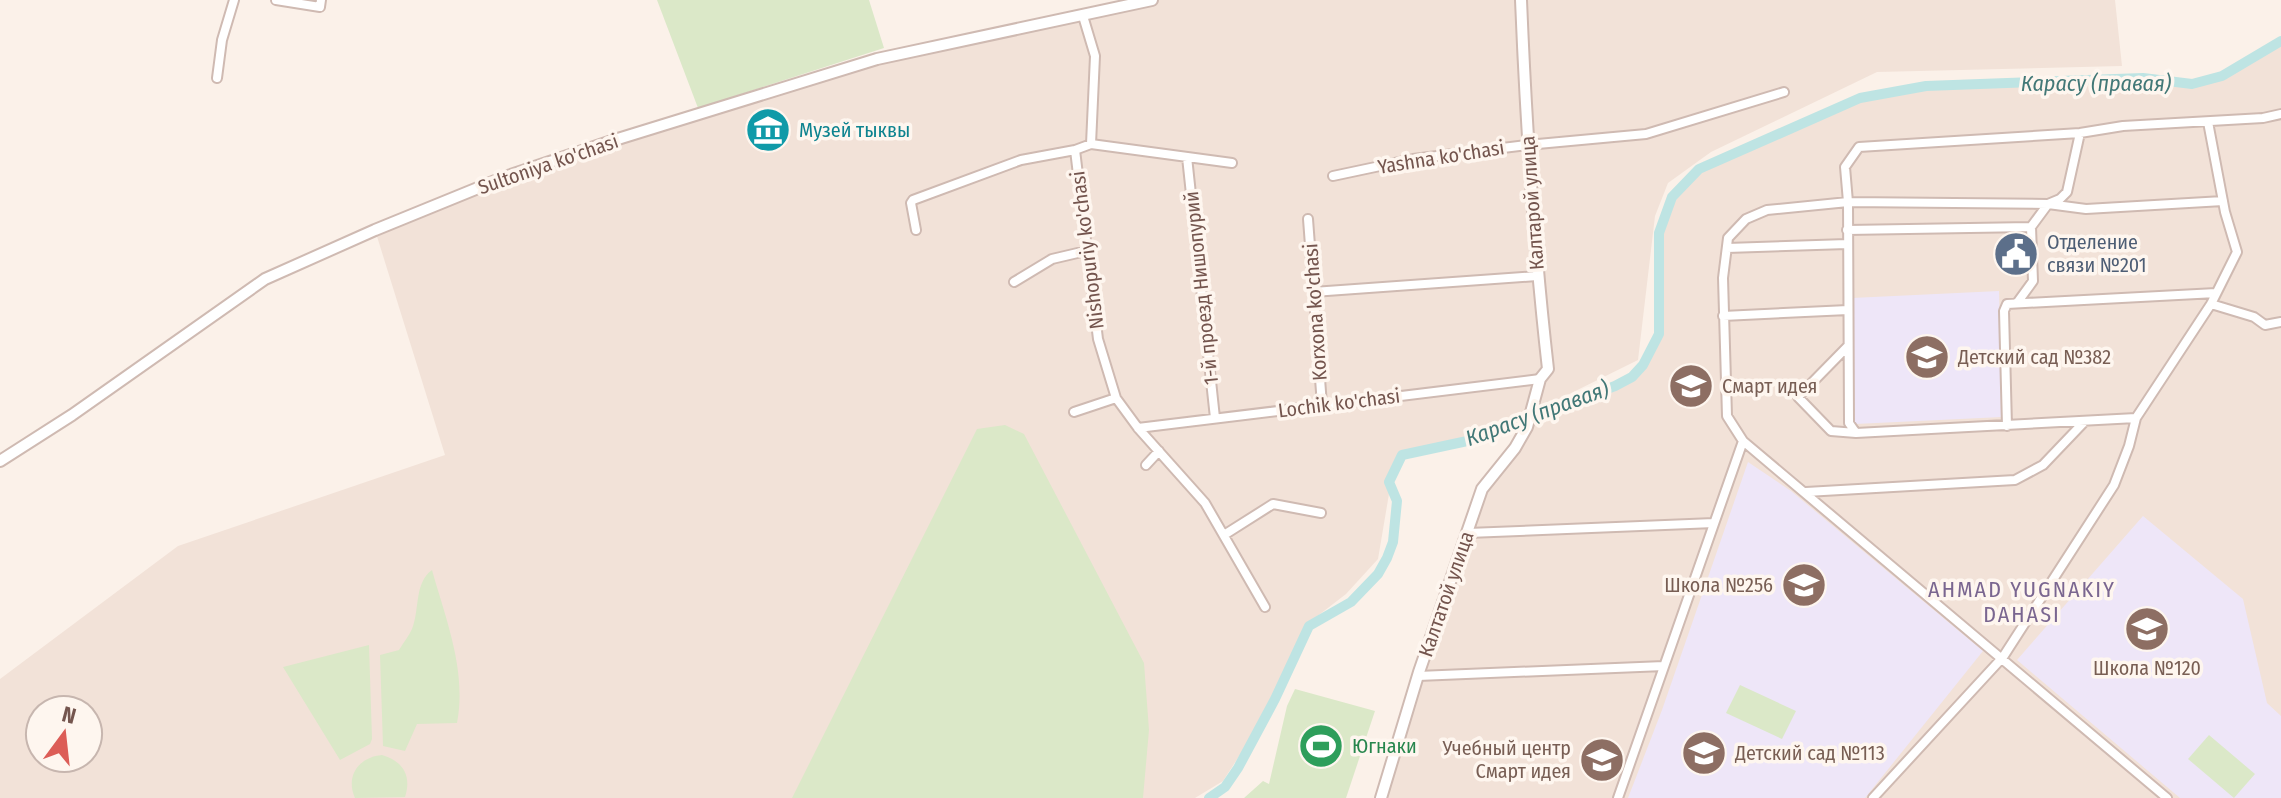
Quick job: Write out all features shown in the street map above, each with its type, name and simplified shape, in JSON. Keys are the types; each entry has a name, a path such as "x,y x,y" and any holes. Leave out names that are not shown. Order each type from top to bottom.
{"street":[{"path":"217,78 222,40 234,0"},
{"path":"276,0 320,7 321,0"},
{"name":"Sultoniya ko'chasi","path":"2,456 72,415 252,287 291,265 390,224 528,170 877,59 1152,0"},
{"name":"Калтарой улица","path":"1521,0 1527,145 1548,369 1540,379 1535,402"},
{"name":"Nishopuriy ko'chasi","path":"1083,16 1095,56 1091,144 1075,150 1098,339 1116,398 1138,428 1205,503 1265,607"},
{"name":"Yashna ko'chasi","path":"1333,176 1413,159 1646,134 1784,92"},
{"path":"1856,433 1849,423 1848,202 1845,167 1859,147 2080,133 2123,126 2208,122 2281,114"},
{"path":"1873,798 2003,657 2114,485 2136,418 2211,304 2237,252 2223,201 2208,122"},
{"path":"2017,303 2033,281 2031,227 2048,204 2067,192 2080,133"},
{"path":"1091,144 1232,163"},
{"path":"916,230 913,200 1021,160 1075,150"},
{"name":"1-й проезд Нишопурий","path":"1187,157 1215,418"},
{"path":"2167,798 1743,441 1727,416 1723,316 1727,248 1728,238 1746,219 1767,210 1848,202 2048,204 2086,209 2223,201"},
{"name":"Korxona ko'chasi","path":"1308,219 1322,405"},
{"path":"1847,230 2031,227"},
{"path":"1727,248 1847,244"},
{"path":"1014,282 1052,259 1086,251"},
{"path":"1313,292 1537,276"},
{"path":"2007,426 2004,306 2216,293"},
{"path":"2211,304 2254,317 2265,325 2281,322"},
{"path":"1723,316 1848,310"},
{"path":"1849,345 1798,397 1831,431 1856,433 2136,418"},
{"name":"Lochik ko'chasi","path":"1138,428 1540,379"},
{"path":"1074,412 1116,398"},
{"name":"Калтатой улица","path":"1381,798 1418,676 1482,489 1515,448 1527,427 1535,402"},
{"path":"1805,493 2015,480 2043,465 2085,421"},
{"path":"1618,798 1743,441"},
{"path":"1146,465 1159,451"},
{"path":"1224,535 1273,504 1321,513"},
{"path":"1468,533 1714,523"},
{"path":"1418,676 1664,666"}],"shaded area":[{"path":"1152,0 2115,0 2122,66 1877,72 1711,152 1668,183 1655,216 1638,360 1543,407 1546,410 1615,386 1632,377 1643,365 1659,334 1659,233 1672,197 1699,169 1860,98 1926,86 2143,78 2192,84 2222,76 2281,41 2281,798 1381,798 1482,489 1515,448 1531,413 1492,432 1399,459 1391,482 1378,559 1346,594 1311,621 1254,733 1223,781 1195,798 0,798 0,679 178,546 445,455 375,230 739,102 932,46"},
{"name":"Детский сад №382","path":"1999,291 2002,417 1855,424 1852,298"},
{"name":"Школа №256","path":"1748,462 1791,491 1983,651 1865,798 1628,798 1662,710"},
{"name":"Школа №120","path":"2143,516 2243,599 2267,703 2281,716 2281,798 2180,798 2017,660"}],"green space":[{"path":"657,0 869,0 884,48 698,108"},
{"path":"1005,425 1024,434 1144,663 1149,730 1143,798 792,798 977,429"},
{"path":"432,570 457,665 457,723 417,724 405,751 383,746 380,655 399,650 409,634 422,582"},
{"path":"369,645 372,739 370,744 340,760 283,667"},
{"path":"1740,685 1796,711 1782,739 1726,713"},
{"name":"Югнаки","path":"1295,689 1375,711 1346,798 1244,798 1263,781 1269,784 1287,706"},
{"path":"2209,735 2255,774 2234,798 2188,759"},
{"path":"382,755 404,770 407,782 405,797 355,798 352,782 356,769 367,759"}],"waterway":[{"name":"Карасу (правая)","path":"1209,798 1225,787 1238,768 1309,626 1351,602 1378,574 1393,542 1397,501 1389,482 1402,455 1472,440 1615,386 1632,377 1643,365 1659,334 1659,233 1672,197 1699,169 1860,98 1926,86 2143,78 2192,84 2222,76 2281,41"}],"place":[{"name":"Музей тыквы","path":"768,130"},
{"name":"Отделение связи №201","path":"2016,254"},
{"name":"Детский сад №382","path":"1927,357"},
{"name":"Смарт идея","path":"1691,386"},
{"name":"Школа №256","path":"1804,585"},
{"name":"Школа №120","path":"2147,629"},
{"name":"Югнаки","path":"1321,746"},
{"name":"Детский сад №113","path":"1704,753"},
{"name":"Учебный центр Смарт идея","path":"1602,760"}],"district":[{"name":"AHMAD YUGNAKIY DAHASI","path":"2022,602"}]}
